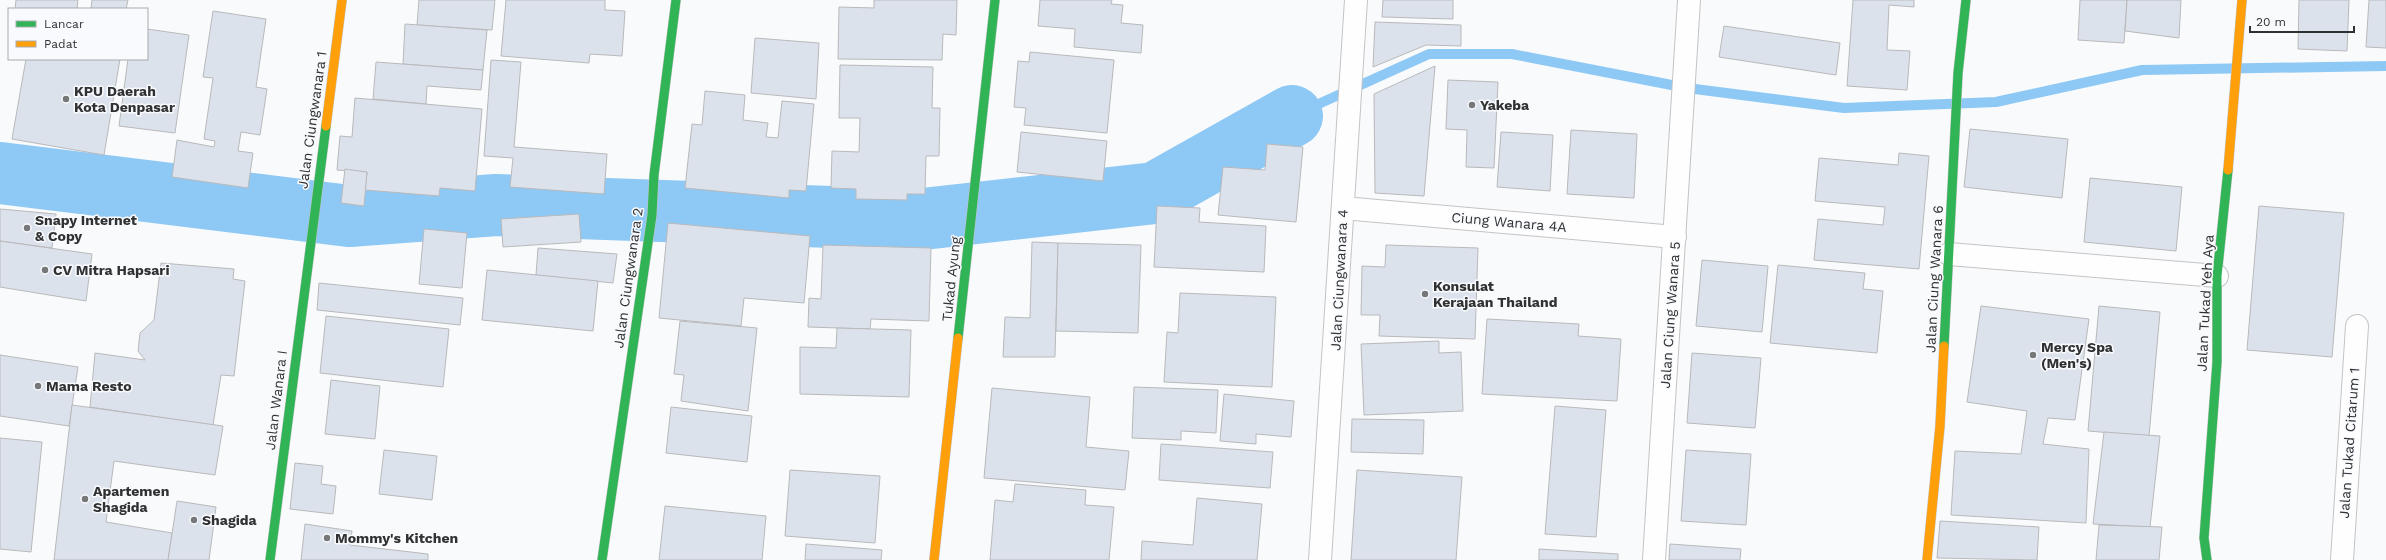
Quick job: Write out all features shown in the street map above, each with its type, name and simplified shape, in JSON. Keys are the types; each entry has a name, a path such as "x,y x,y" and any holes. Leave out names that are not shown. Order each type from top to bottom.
{"street":[{"name":"Jalan Ciungwanara 1","path":"310,243 342,0"},
{"name":"Jalan Ciungwanara 2","path":"602,560 652,214 654,175 676,0"},
{"name":"Tukad Ayung","path":"934,560 976,189 995,0"},
{"name":"Jalan Ciungwanara 4","path":"1320,560 1350,116 1356,0"},
{"name":"Jalan Ciung Wanara 5","path":"1654,560 1690,0"},
{"name":"Jalan Ciung Wanara 6","path":"1927,560 1940,426 1958,73 1966,0"},
{"name":"Jalan Tukad Yeh Aya","path":"2207,560 2204,538 2217,362 2217,276 2234,117 2242,0"},
{"name":"Ciung Wanara 4A","path":"1343,208 1675,237"},
{"name":"Jalan Wanara I","path":"270,560 310,243"},
{"path":"1949,254 2217,276"},
{"name":"Jalan Tukad Citarum 1","path":"2342,560 2357,326"}],"building":[{"path":"16,0 78,0 77,8 15,8"},
{"path":"92,0 128,0 126,8 91,8"},
{"path":"419,0 495,0 492,30 417,25"},
{"path":"506,0 605,0 605,10 625,11 622,56 590,54 589,63 501,56"},
{"path":"874,0 957,0 956,35 943,34 942,60 838,59 839,7 874,8"},
{"path":"1040,0 1112,0 1111,4 1123,5 1121,23 1143,25 1141,53 1074,47 1075,29 1038,26"},
{"path":"1383,0 1453,0 1453,19 1382,17"},
{"path":"1853,0 1914,0 1914,7 1889,5 1887,50 1910,51 1907,90 1847,86"},
{"path":"2080,0 2127,0 2124,43 2078,40"},
{"path":"2127,0 2181,0 2179,38 2125,31"},
{"path":"2299,0 2349,0 2347,51 2298,49"},
{"path":"2369,0 2386,0 2386,48 2366,47"},
{"path":"213,11 266,19 256,87 267,89 260,135 241,132 238,151 253,153 248,188 172,177 177,140 214,147 215,141 204,139 213,78 203,77"},
{"path":"1375,22 1461,25 1461,46 1426,45 1373,67"},
{"path":"405,24 487,30 483,70 403,64"},
{"path":"1724,26 1840,43 1836,75 1719,57"},
{"path":"148,29 189,35 175,133 119,126 128,60 148,60"},
{"path":"755,38 819,43 816,99 751,93"},
{"path":"1030,52 1114,60 1107,133 1024,125 1026,108 1014,107 1018,61 1029,62"},
{"name":"KPU Daerah Kota Denpasar","path":"26,60 120,60 104,155 12,139"},
{"path":"491,60 521,62 514,147 607,154 604,194 510,187 513,158 484,156"},
{"path":"376,62 483,70 481,90 427,86 426,104 373,99"},
{"path":"840,65 933,67 932,108 940,108 939,156 926,156 925,194 907,194 907,200 856,199 856,189 831,188 832,151 859,152 860,118 839,118"},
{"path":"1435,66 1424,196 1375,193 1374,94"},
{"name":"Yakeba","path":"1448,80 1498,82 1494,168 1466,167 1467,130 1446,129"},
{"path":"705,91 745,95 743,120 768,123 766,137 778,138 782,101 814,104 806,191 789,190 789,198 685,188 692,124 702,125"},
{"path":"355,98 482,109 475,191 440,188 439,196 365,190 367,172 337,170 340,136 352,137"},
{"path":"1970,129 2068,139 2062,198 1964,187"},
{"path":"1571,130 1637,134 1634,198 1567,194"},
{"path":"1021,132 1107,141 1103,181 1017,172"},
{"path":"1501,132 1553,135 1550,191 1497,187"},
{"path":"1267,144 1303,147 1296,222 1218,215 1223,167 1265,170"},
{"path":"1899,153 1929,156 1919,269 1814,260 1818,219 1883,225 1885,207 1815,201 1819,158 1898,165"},
{"path":"345,169 367,172 364,206 341,203"},
{"path":"2090,178 2182,187 2176,251 2084,242"},
{"path":"1157,206 1200,208 1199,222 1266,226 1264,272 1154,267"},
{"path":"2259,206 2344,213 2332,357 2247,350"},
{"name":"Snapy Internet & Copy","path":"0,209 56,214 52,248 0,241"},
{"path":"579,214 581,242 503,247 501,219"},
{"path":"668,223 810,236 804,303 744,298 741,326 659,318"},
{"path":"424,229 467,233 462,288 419,284"},
{"name":"CV Mitra Hapsari","path":"0,241 92,254 86,301 0,287"},
{"path":"1032,242 1058,243 1055,357 1003,357 1005,317 1030,318"},
{"path":"1058,243 1141,245 1138,333 1056,331"},
{"path":"823,245 931,248 929,321 871,319 870,329 808,327 809,298 821,299"},
{"path":"1386,245 1478,248 1475,339 1379,336 1380,315 1361,315 1362,266 1385,267"},
{"path":"538,248 617,254 613,283 536,275"},
{"path":"1702,260 1768,266 1762,332 1696,326"},
{"path":"161,263 234,269 233,279 245,281 234,376 221,375 213,425 90,407 95,353 145,360 138,351 140,333 154,320"},
{"path":"1778,265 1865,273 1863,289 1883,291 1877,353 1770,343"},
{"path":"487,270 598,281 593,331 482,320"},
{"path":"319,283 463,298 460,325 317,310"},
{"path":"1180,293 1276,297 1272,387 1164,382 1167,332 1178,333"},
{"path":"1981,306 2089,319 2075,420 2048,418 2043,444 2089,449 2086,523 1951,515 1955,451 2021,454 2027,411 1967,402"},
{"path":"2099,306 2160,312 2149,436 2088,431"},
{"path":"326,316 449,329 443,387 320,373"},
{"path":"1487,319 1579,324 1578,336 1621,339 1617,401 1482,394"},
{"path":"680,321 757,328 748,411 681,401 684,375 674,374"},
{"path":"837,328 911,330 909,397 800,394 800,347 836,348"},
{"path":"1439,341 1439,353 1461,352 1463,411 1364,415 1361,344"},
{"path":"1692,353 1761,358 1755,428 1687,423"},
{"name":"Mama Resto","path":"0,355 78,367 69,426 0,416"},
{"path":"331,380 380,386 375,439 325,434"},
{"path":"1134,387 1218,390 1216,433 1181,431 1181,440 1132,438"},
{"path":"992,388 1090,397 1086,447 1129,451 1125,490 984,478"},
{"path":"1224,394 1294,401 1291,437 1256,434 1256,444 1220,441"},
{"name":"Apartemen Shagida","path":"72,405 223,426 215,475 114,461 106,522 172,533 168,560 54,560"},
{"path":"1555,406 1606,410 1596,537 1545,534"},
{"path":"671,407 752,416 747,462 666,453"},
{"path":"1352,419 1424,420 1423,454 1351,452"},
{"path":"2104,432 2160,436 2150,527 2093,524"},
{"path":"0,438 42,442 31,552 0,549"},
{"path":"1161,444 1273,452 1270,488 1159,480"},
{"path":"384,450 437,456 432,500 379,494"},
{"path":"1686,450 1751,454 1746,525 1681,521"},
{"path":"295,463 323,466 321,484 336,486 333,514 290,509"},
{"path":"790,470 880,476 875,543 785,536"},
{"path":"1357,470 1462,477 1456,560 1351,560"},
{"path":"1015,484 1086,490 1085,505 1114,507 1109,560 990,560 995,500 1013,502"},
{"path":"1197,498 1262,504 1257,560 1141,560 1142,541 1193,545"},
{"name":"Shagida","path":"177,501 216,507 209,560 168,560"},
{"path":"665,506 766,516 762,560 659,560"},
{"path":"1940,521 2039,527 2037,560 1937,558"},
{"name":"Mommy's Kitchen","path":"305,524 352,531 350,545 428,554 428,560 301,560"},
{"path":"2099,525 2162,527 2159,560 2096,560"},
{"path":"806,544 882,550 881,560 805,560"},
{"path":"1670,544 1741,549 1740,560 1669,560"},
{"path":"1539,549 1618,554 1618,560 1539,560"}],"waterway":[{"path":"1292,116 1429,54 1512,54 1687,88 1844,108 1996,102 2142,70 2386,66"},
{"path":"0,173 349,216 496,205 914,220 1155,193 1292,116"}],"traffic: fast":[{"path":"602,560 652,215 654,175 676,0"},
{"path":"958,338 995,0"},
{"path":"1944,346 1958,73 1966,0"},
{"path":"270,560 326,126"},
{"path":"2207,560 2204,538 2217,362 2217,276 2228,170"}],"traffic: slow":[{"path":"326,126 342,0"},
{"path":"2228,170 2242,0"},
{"path":"934,560 958,338"},
{"path":"1927,560 1940,426 1944,346"}],"place":[{"name":"KPU Daerah Kota Denpasar","path":"66,99"},
{"name":"Yakeba","path":"1472,105"},
{"name":"Snapy Internet & Copy","path":"27,228"},
{"name":"CV Mitra Hapsari","path":"45,270"},
{"name":"Konsulat Kerajaan Thailand","path":"1425,294"},
{"name":"Mercy Spa (Men's)","path":"2033,355"},
{"name":"Mama Resto","path":"38,386"},
{"name":"Apartemen Shagida","path":"85,499"},
{"name":"Shagida","path":"194,520"},
{"name":"Mommy's Kitchen","path":"327,538"}]}
